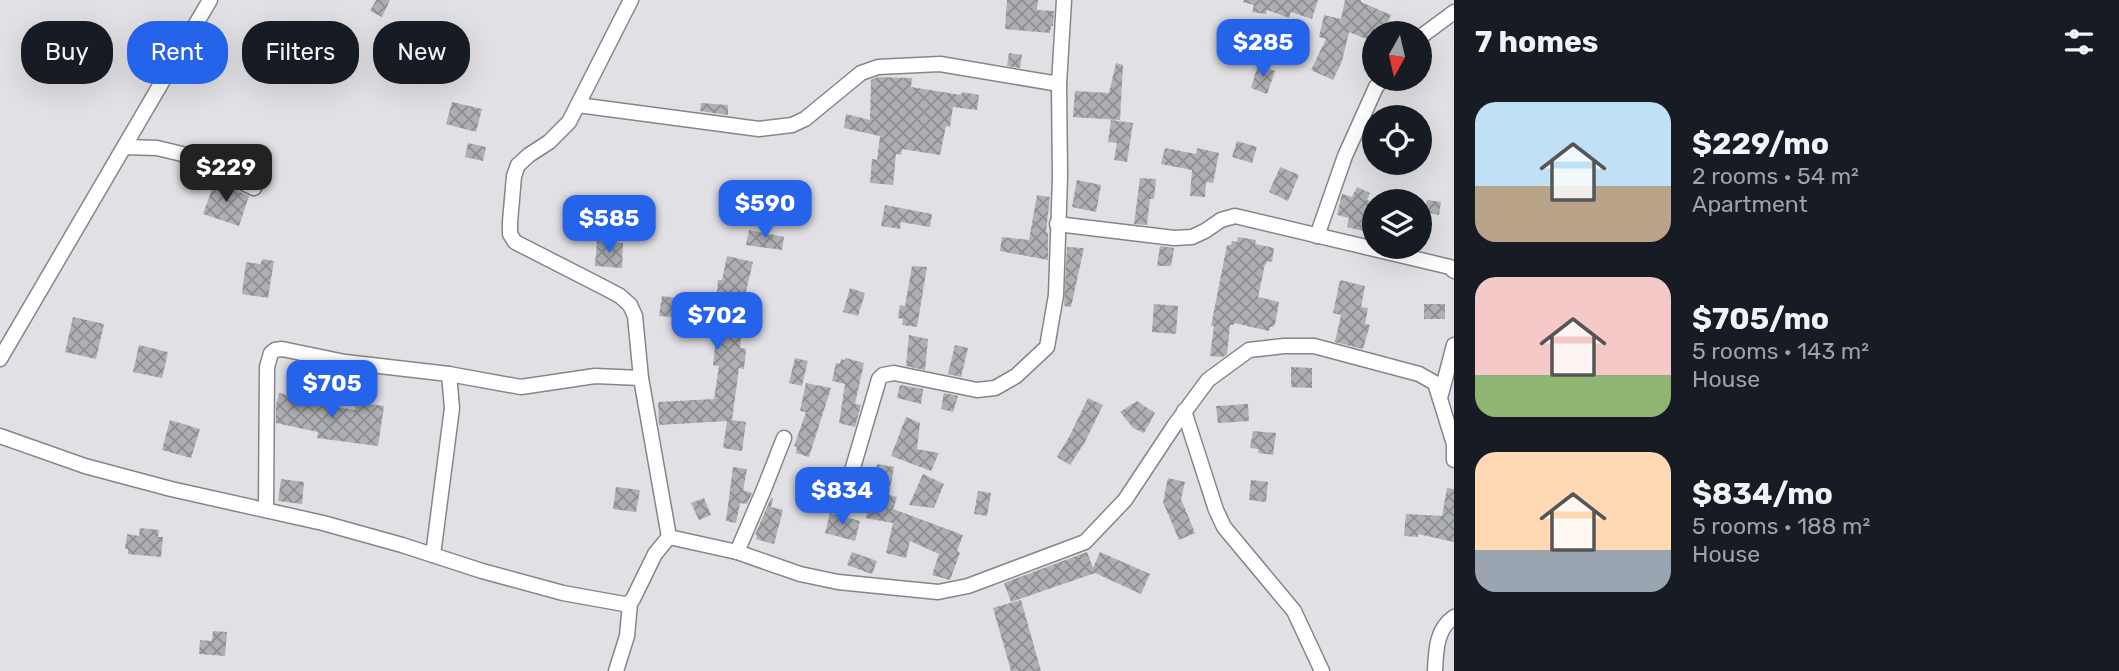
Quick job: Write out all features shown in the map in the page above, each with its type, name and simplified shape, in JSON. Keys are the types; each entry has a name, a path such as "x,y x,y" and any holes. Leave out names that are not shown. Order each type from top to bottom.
{"street":[{"path":"0,359 210,0"},
{"path":"616,671 626,636 631,603 655,554 668,537 641,378 635,316 630,305 620,296 515,242 510,234 514,176 518,165 549,142 569,122 631,0"},
{"path":"844,498 879,379 883,375 894,373 977,390 995,388 1016,376 1047,347 1056,295 1060,177 1059,84 1064,0"},
{"path":"1432,28 1454,12"},
{"path":"579,105 759,129 778,128 806,119 861,73 878,67 940,64 1059,84"},
{"path":"1317,236 1345,156 1374,91"},
{"path":"125,147 157,148 182,154 254,188"},
{"path":"1058,224 1192,237 1221,220 1235,216 1450,267 1454,271"},
{"path":"1440,398 1454,345"},
{"path":"668,537 737,552 800,574 838,582 939,592 968,586 1085,542 1125,500 1184,411 1208,380 1249,350 1284,346 1314,346 1419,374 1435,383 1454,444 1454,460"},
{"path":"266,509 267,367 271,353 275,350 290,349 345,362 449,374 521,387 595,376 641,378"},
{"path":"433,555 452,408 449,374"},
{"path":"1184,411 1224,527 1294,611 1322,671"},
{"path":"0,436 85,466 336,527 563,593 631,603"},
{"path":"737,552 783,438"},
{"path":"1435,671 1438,638 1443,625 1454,617"}],"building":[{"path":"376,0 390,0 382,17 370,11"},
{"path":"1007,0 1038,0 1037,10 1054,11 1050,33 1005,29"},
{"path":"1318,0 1312,19 1291,12 1289,18 1267,10 1266,14 1252,12 1254,5 1243,2"},
{"path":"1345,0 1361,0 1391,15 1388,21 1362,21 1362,37 1349,32 1342,61 1333,80 1311,70 1326,39 1319,37 1324,15 1341,19"},
{"path":"1009,53 1022,55 1020,68 1007,66"},
{"path":"1116,63 1123,65 1120,120 1073,117 1075,91 1109,93"},
{"path":"1258,65 1275,71 1267,94 1251,88"},
{"path":"878,77 912,78 911,87 961,95 962,92 979,95 977,110 953,107 950,127 946,126 940,155 902,149 901,155 896,154 893,185 870,183 872,159 877,160 880,136 844,128 846,114 870,120 871,80"},
{"path":"452,102 482,109 476,132 446,124"},
{"path":"701,103 728,105 728,115 700,111"},
{"path":"1111,120 1133,123 1127,162 1114,160 1117,143 1108,142"},
{"path":"1237,141 1257,147 1252,163 1232,157"},
{"path":"468,143 486,147 483,161 465,157"},
{"path":"1165,148 1196,154 1197,148 1219,153 1213,183 1206,182 1205,197 1190,196 1192,170 1161,164"},
{"path":"1280,167 1299,175 1288,201 1269,192"},
{"path":"1140,178 1156,179 1147,225 1134,224"},
{"path":"1077,180 1101,185 1096,212 1072,207"},
{"path":"215,181 249,196 239,226 203,214"},
{"path":"1357,187 1362,189 1362,231 1347,227 1349,218 1337,215 1342,194 1352,197"},
{"path":"1037,195 1050,197 1046,232 1048,260 1000,251 1002,237 1029,240"},
{"path":"1432,201 1441,202 1439,215 1432,214"},
{"path":"885,205 932,214 930,227 901,222 900,229 881,226"},
{"path":"749,230 784,237 782,250 746,245"},
{"path":"1238,237 1256,240 1255,244 1274,248 1272,262 1267,261 1265,264 1258,297 1279,302 1275,324 1269,331 1234,323 1230,325 1227,354 1223,357 1210,356 1214,326 1211,326 1227,245 1231,245 1232,241 1237,242"},
{"path":"597,241 623,243 622,268 595,266"},
{"path":"1160,246 1174,248 1171,266 1157,266"},
{"path":"1067,247 1084,248 1071,307 1064,306"},
{"path":"727,256 753,262 744,300 755,301 753,317 744,316 740,348 746,349 744,369 739,368 732,420 746,422 742,451 723,448 727,421 659,425 658,402 714,399 719,366 713,365 718,320 659,316 662,296 716,303 718,280 722,280"},
{"path":"263,259 274,261 268,298 242,294 246,262 260,264"},
{"path":"912,266 927,267 917,327 902,325 903,319 898,318 900,305 905,306"},
{"path":"1340,280 1365,286 1361,307 1368,308 1365,324 1370,325 1363,349 1335,342 1341,315 1333,313"},
{"path":"850,288 865,293 858,316 843,312"},
{"path":"1154,304 1178,306 1176,334 1152,332"},
{"path":"1424,304 1445,304 1445,319 1424,319"},
{"path":"73,317 104,324 96,359 65,352"},
{"path":"909,335 928,339 925,370 906,366"},
{"path":"139,345 168,352 162,378 133,372"},
{"path":"955,345 968,348 961,377 948,374"},
{"path":"795,358 808,361 802,386 789,383"},
{"path":"841,359 864,363 855,404 861,405 855,427 839,423 845,384 832,381 836,363 840,364"},
{"path":"1291,367 1312,368 1312,388 1291,387"},
{"path":"806,383 831,388 809,457 796,453 797,447 794,446 806,412 800,411"},
{"path":"900,385 923,389 921,404 897,398"},
{"path":"279,393 355,410 356,402 384,406 378,446 317,438 318,432 276,423"},
{"path":"944,393 958,396 953,412 941,409"},
{"path":"1088,398 1103,405 1070,465 1057,457"},
{"path":"1137,401 1155,413 1144,433 1133,428 1120,412"},
{"path":"1248,404 1249,421 1218,423 1216,406"},
{"path":"906,417 920,423 917,449 939,453 931,471 891,456"},
{"path":"170,420 200,429 191,458 162,450"},
{"path":"1253,431 1276,433 1273,455 1258,453 1259,449 1250,448"},
{"path":"877,464 894,467 889,495 897,497 893,509 963,535 957,551 960,553 950,580 932,575 939,554 910,541 906,558 886,553 893,523 866,518"},
{"path":"733,467 747,469 743,490 752,493 747,504 740,503 736,523 726,521"},
{"path":"923,474 944,484 934,508 909,505"},
{"path":"1168,478 1185,482 1181,499 1195,533 1179,540 1163,502"},
{"path":"281,479 304,482 302,504 278,501"},
{"path":"1251,480 1268,482 1266,502 1249,500"},
{"path":"616,487 640,490 636,512 613,509"},
{"path":"1447,488 1454,489 1454,542 1418,534 1418,537 1404,536 1406,514 1442,516"},
{"path":"978,491 991,493 987,516 974,514"},
{"path":"704,498 711,515 699,520 691,503"},
{"path":"771,498 771,507 783,510 774,544 756,539 755,535"},
{"path":"830,513 860,521 855,541 825,533"},
{"path":"140,528 159,530 158,537 163,537 161,557 128,554 128,549 125,549 127,534 139,536"},
{"path":"852,552 877,561 872,574 847,565"},
{"path":"1087,552 1093,568 1100,552 1150,574 1141,594 1095,573 1011,602 1004,583"},
{"path":"1021,600 1041,671 1011,671 993,608"},
{"path":"213,631 227,632 225,656 199,654 200,640 212,641"}]}
